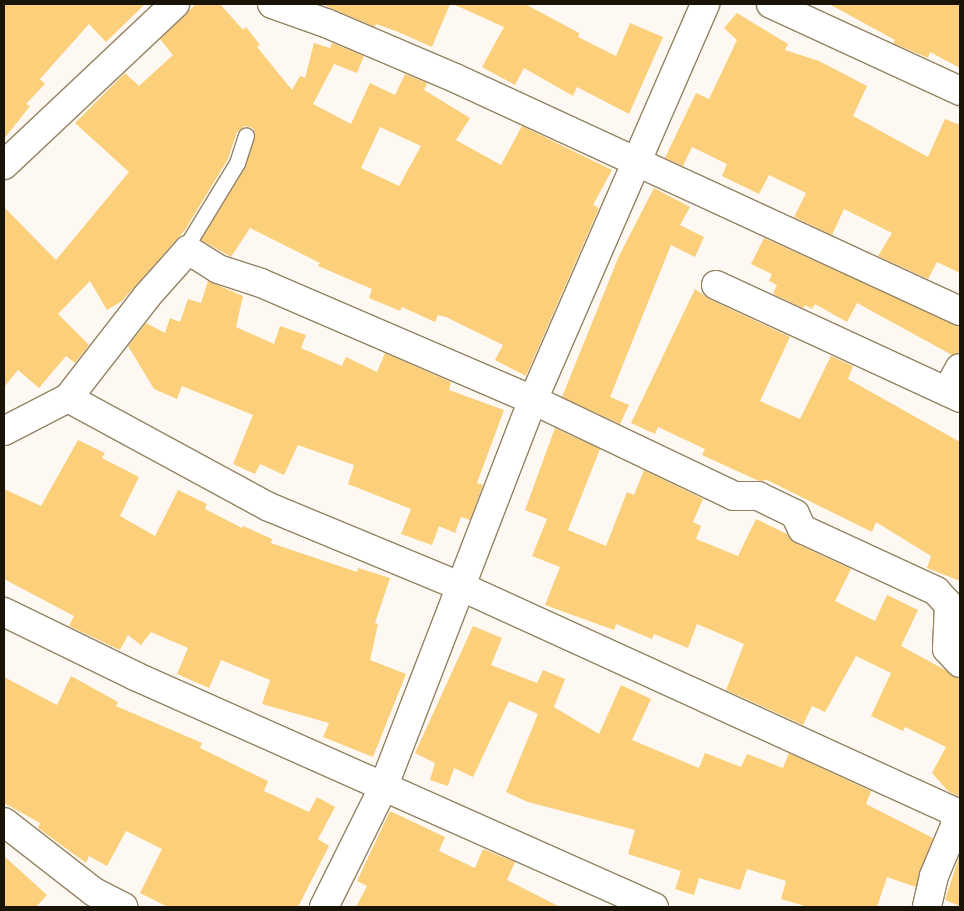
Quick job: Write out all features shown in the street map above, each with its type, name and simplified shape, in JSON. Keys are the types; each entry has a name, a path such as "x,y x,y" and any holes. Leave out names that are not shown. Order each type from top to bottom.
{"street":[{"path":"4,165 175,4"},
{"path":"272,4 326,23 456,78 960,311"},
{"path":"324,907 383,788 533,400 705,4"},
{"path":"771,4 960,91"},
{"path":"4,431 68,398 147,296 188,250 218,269 261,283 533,400 734,496 758,496 795,514 802,529 936,591 949,606 947,649 960,663"},
{"path":"716,285 954,395 960,368"},
{"path":"68,398 269,508 462,587 955,812 955,826 934,876 927,907"},
{"path":"4,612 135,676 383,788 513,842 654,907"},
{"path":"4,822 94,892 122,907"}],"lane":[{"path":"188,250 190,240 237,163 246,135"}],"building":[{"path":"4,4 145,4 106,42 89,24 40,79 45,84 26,104 30,106 4,139"},
{"path":"196,4 220,4 243,30 246,27 260,45 257,47 292,90 300,76 305,78 314,43 330,48 332,43 364,56 357,73 334,64 313,104 351,124 370,83 395,95 405,74 427,83 424,90 470,118 456,140 501,165 522,126 612,170 593,205 599,208 526,376 495,360 503,345 446,317 438,315 435,322 402,307 400,311 369,298 372,289 318,266 320,263 250,228 231,257 201,240 246,166 255,134 253,128 245,126 237,132 228,159 185,230 122,301 107,310 90,281 58,314 89,345 75,363 66,356 39,388 18,370 4,387 4,207 56,260 129,172 75,123 125,73 139,86 173,55 160,39","holes":["380,127 421,146 399,186 361,168"]},
{"path":"326,4 450,4 432,47 396,31 376,24 375,27 326,6"},
{"path":"453,4 525,4 579,33 578,37 616,56 630,23 663,37 629,114 577,87 573,96 524,68 515,85 482,67 504,27"},
{"path":"829,4 960,4 960,68 930,52 928,58 893,43 895,40"},
{"path":"737,13 788,44 785,50 819,61 867,86 853,116 928,157 945,119 960,125 960,273 937,262 928,279 878,256 892,233 844,209 832,235 794,217 806,193 769,175 759,194 722,176 727,164 692,147 683,166 665,158 696,93 709,99 737,40 724,28"},
{"path":"654,188 690,207 680,225 704,237 695,257 671,245 610,397 629,405 620,424 562,397 619,256"},
{"path":"764,238 960,326 960,352 952,355 857,303 847,322 815,304 812,309 805,305 803,308 773,294 777,285 769,281 772,274 751,264"},
{"path":"208,281 243,296 236,327 274,344 280,326 306,335 301,348 342,366 346,357 377,372 385,353 451,382 449,390 504,410 477,483 483,485 470,520 461,517 455,533 439,526 432,545 401,534 411,509 348,484 354,465 298,445 284,475 260,464 255,474 233,464 253,415 182,386 177,399 154,389 128,346 146,323 165,333 170,318 180,322 188,299 201,303"},
{"path":"695,289 709,299 790,337 760,401 800,419 831,356 853,366 848,379 960,442 960,581 927,568 931,556 876,522 872,532 767,480 759,481 702,455 705,449 658,427 655,434 631,423"},
{"path":"555,428 600,449 568,530 606,546 627,492 634,495 644,470 703,499 693,522 701,526 696,539 738,556 756,519 787,534 795,543 851,569 835,601 875,621 887,595 918,610 901,646 960,678 960,797 948,791 932,773 946,747 905,727 903,731 871,716 891,673 856,656 825,712 812,706 803,725 726,690 744,644 697,624 688,648 654,634 652,639 616,624 614,630 545,605 560,567 532,556 547,519 525,510"},
{"path":"78,440 105,453 102,458 139,477 120,516 155,536 178,490 207,504 205,509 242,528 243,526 272,539 271,543 357,572 358,568 390,578 375,623 378,624 370,660 406,674 373,757 323,737 329,723 262,704 270,680 221,660 209,688 177,674 188,648 151,632 141,645 128,635 120,650 69,626 74,616 4,579 4,489 41,506"},
{"path":"473,626 502,638 491,665 537,683 543,670 565,679 554,707 599,734 621,685 651,699 632,740 699,768 705,753 741,767 747,754 783,768 789,753 871,791 866,804 933,838 916,887 887,877 877,907 808,907 781,899 786,881 747,869 740,890 699,878 694,895 675,889 681,871 628,854 635,830 528,802 506,792 538,714 509,701 473,777 454,768 448,786 430,780 435,763 415,753"},
{"path":"71,676 118,702 116,706 202,743 200,748 268,781 264,791 309,812 317,797 335,807 318,839 329,846 298,907 168,907 140,893 162,849 126,831 107,866 89,856 86,863 38,828 40,823 4,803 4,677 57,705"},
{"path":"390,811 445,837 439,851 475,868 483,849 515,862 507,880 560,907 356,907 367,886 357,881"},
{"path":"960,854 960,906 945,900"},
{"path":"4,856 47,895 36,907 4,907"}]}
